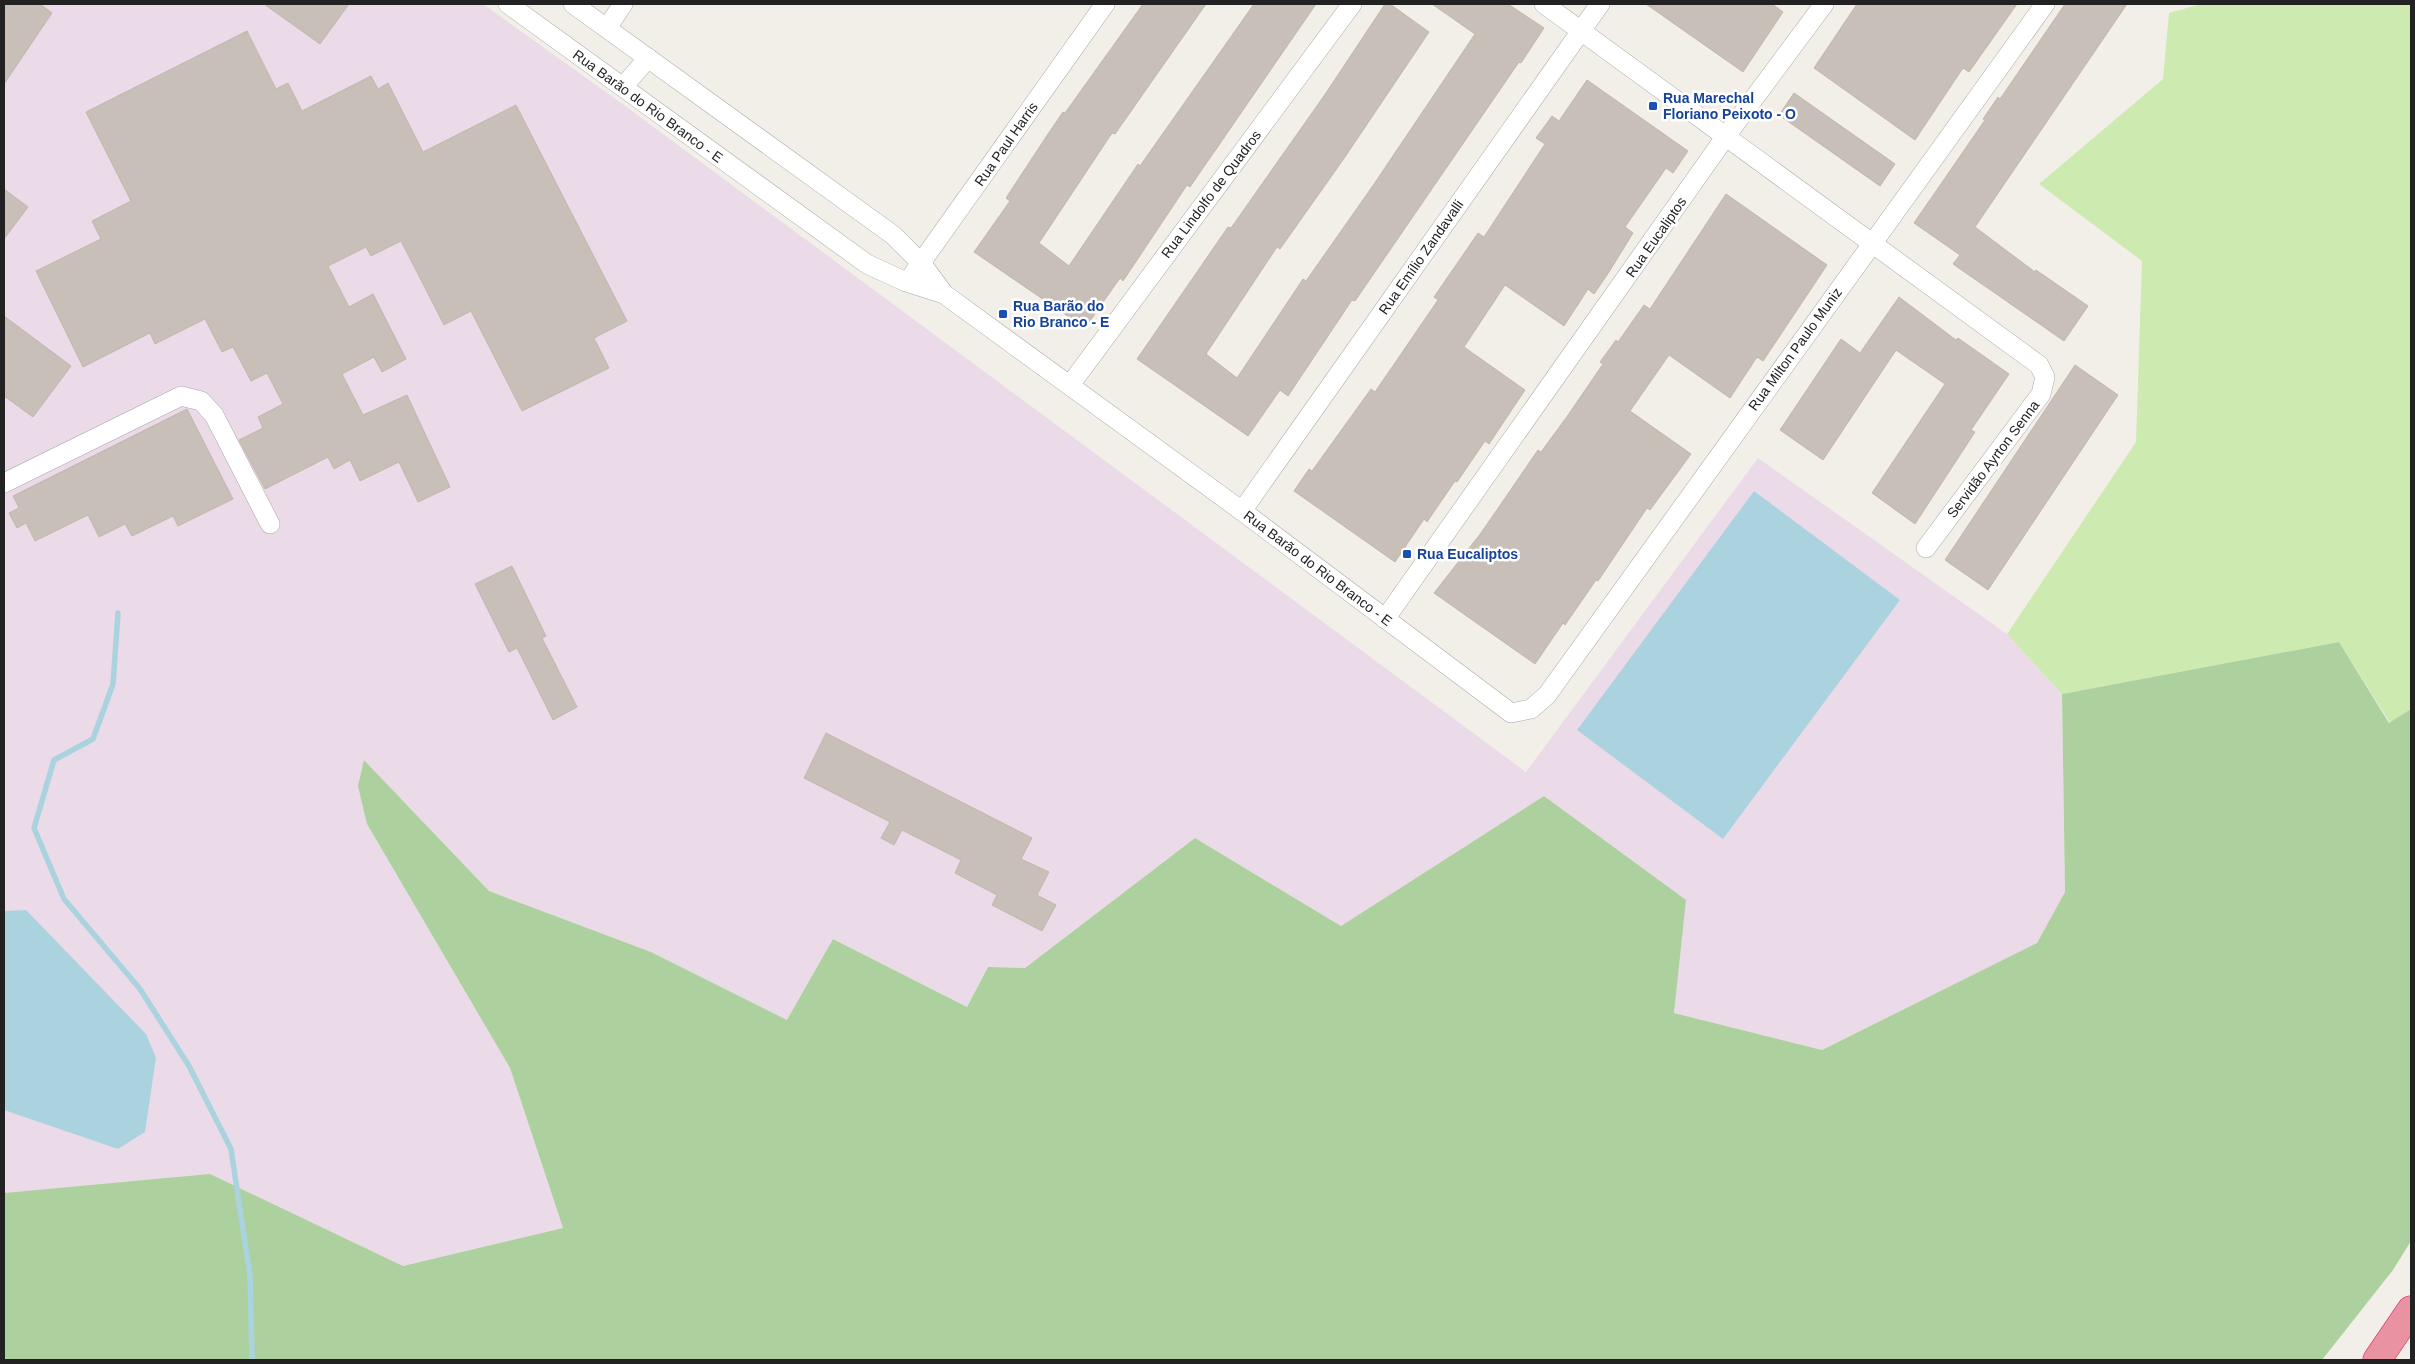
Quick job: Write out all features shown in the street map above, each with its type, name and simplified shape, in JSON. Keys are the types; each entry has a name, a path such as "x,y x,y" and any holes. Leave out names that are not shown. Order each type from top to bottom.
{"highway":[{"path":"2377,1360 2411,1310"}],"street":[{"name":"Rua Barão do Rio Branco - E","path":"508,4 867,264 906,282 944,294"},
{"name":"Rua Barão do Rio Branco - E","path":"574,4 893,235 922,264 944,294 1242,511 1511,713 1531,709 1547,696"},
{"path":"607,28 623,4"},
{"name":"Rua Paul Harris","path":"906,282 922,264 1104,4"},
{"name":"Rua Lindolfo de Quadros","path":"1070,385 1352,4"},
{"path":"1544,4 1871,243"},
{"name":"Rua Emílio Zandavalli","path":"1242,511 1600,4"},
{"name":"Rua Eucaliptos","path":"1385,619 1726,136 1824,4"},
{"name":"Rua Milton Paulo Muniz","path":"1547,696 1871,243 2045,4"},
{"path":"623,87 648,58"},
{"name":"Servidão Ayrton Senna","path":"1871,243 2039,365 2045,377 2041,394 1926,548"},
{"path":"4,483 181,396 201,401 214,415 270,524"}],"shaded area":[{"path":"4,4 483,4 617,100 1526,772 1758,458 2007,634 2062,694 2065,892 2037,943 1822,1050 1674,1013 1685,900 1544,796 1341,926 1195,838 1025,968 988,967 967,1007 833,939 787,1021 651,952 489,891 364,760 367,824 510,1068 563,1228 403,1266 210,1175 4,1193"}],"green space":[{"path":"2201,4 2411,4 2411,709 2390,723 2339,642 2062,694 2007,634 2136,442 2142,261 2039,184 2163,79 2169,13"},
{"path":"2339,642 2389,723 2411,709 2411,1241 2393,1270 2322,1360 4,1360 4,1193 210,1174 403,1266 563,1228 510,1068 367,824 358,786 364,760 489,891 651,952 787,1020 833,939 967,1007 988,967 1025,968 1195,838 1341,926 1544,796 1686,900 1674,1013 1822,1050 2037,943 2065,892 2062,694"}],"water":[{"path":"1754,491 1900,600 1723,839 1577,730"},
{"path":"26,910 146,1034 156,1058 145,1132 118,1149 4,1110 4,911"}],"building":[{"path":"4,4 40,4 52,13 4,84"},
{"path":"264,4 349,4 320,44"},
{"path":"1143,4 1206,4 1115,134 1112,133 1039,243 1069,266 1138,164 1140,166 1254,4 1316,4 1190,187 1187,185 1123,281 1120,278 1085,328 974,252 1010,201 1006,198 1048,134"},
{"path":"1385,4 1390,4 1429,32 1345,157 1280,249 1277,247 1206,354 1237,378 1303,279 1306,281 1372,187 1475,34 1432,4 1508,4 1544,28 1355,301 1352,300 1288,396 1280,390 1248,436 1137,359 1228,227 1231,228 1326,93"},
{"path":"1646,4 1772,4 1783,12 1743,72"},
{"path":"1857,4 2017,4 1969,72 1963,68 1915,140 1814,68"},
{"path":"2065,4 2127,4 1975,227 2035,272 2036,270 2088,306 2064,341 1953,264 1960,255 1914,223 1985,120 1983,119 1998,97 2000,99"},
{"path":"247,31 276,89 288,83 302,111 371,76 378,89 388,83 423,152 516,105 627,321 594,338 609,368 522,411 471,311 444,325 401,241 371,256 366,247 328,266 349,307 373,294 406,359 382,372 374,357 342,374 363,415 407,395 450,487 418,502 399,462 360,481 350,460 334,469 328,457 265,489 239,440 263,428 258,417 283,404 267,373 251,381 233,347 222,352 205,319 155,344 150,333 83,367 36,271 101,239 92,221 131,201 86,112"},
{"path":"1587,80 1688,151 1673,173 1666,168 1625,227 1633,233 1609,272 1594,294 1588,289 1564,326 1505,285 1464,347 1525,390 1489,444 1485,441 1427,522 1424,519 1395,562 1294,491 1309,469 1312,471 1371,389 1375,392 1438,300 1434,297 1478,233 1484,237 1545,144 1536,138 1552,116 1559,121"},
{"path":"1794,93 1895,164 1880,186 1779,115"},
{"path":"4,189 28,207 4,239"},
{"path":"1726,194 1827,265 1763,361 1757,357 1730,398 1669,355 1630,411 1691,454 1650,510 1647,508 1598,581 1596,580 1565,625 1563,623 1535,664 1434,593 1481,533 1538,450 1541,452 1566,418 1603,364 1600,362 1616,340 1618,342 1644,305 1650,309"},
{"path":"1899,297 1956,340 1958,338 2009,374 1971,430 1975,432 1915,524 1872,493 1945,384 1896,350 1823,460 1780,430 1841,339 1860,353"},
{"path":"4,316 71,366 33,417 4,396"},
{"path":"2075,365 2118,395 1988,590 1945,560"},
{"path":"187,409 233,499 178,526 173,516 132,536 125,524 99,537 88,515 35,541 26,523 17,528 9,513 19,508 13,496"},
{"path":"512,566 546,636 542,638 577,707 553,720 517,648 509,652 475,584"},
{"path":"826,733 1032,838 1021,859 1049,872 1037,895 1056,905 1042,931 992,905 997,895 955,873 961,860 902,830 894,845 881,838 890,822 804,778"}],"waterway":[{"path":"118,613 113,684 93,739 54,760 34,828 64,899 140,989 189,1066 231,1149 250,1276 252,1360"}],"place":[{"name":"Rua Marechal Floriano Peixoto - O","path":"1653,106"},
{"name":"Rua Barão do Rio Branco - E","path":"1003,314"},
{"name":"Rua Eucaliptos","path":"1407,554"}]}
